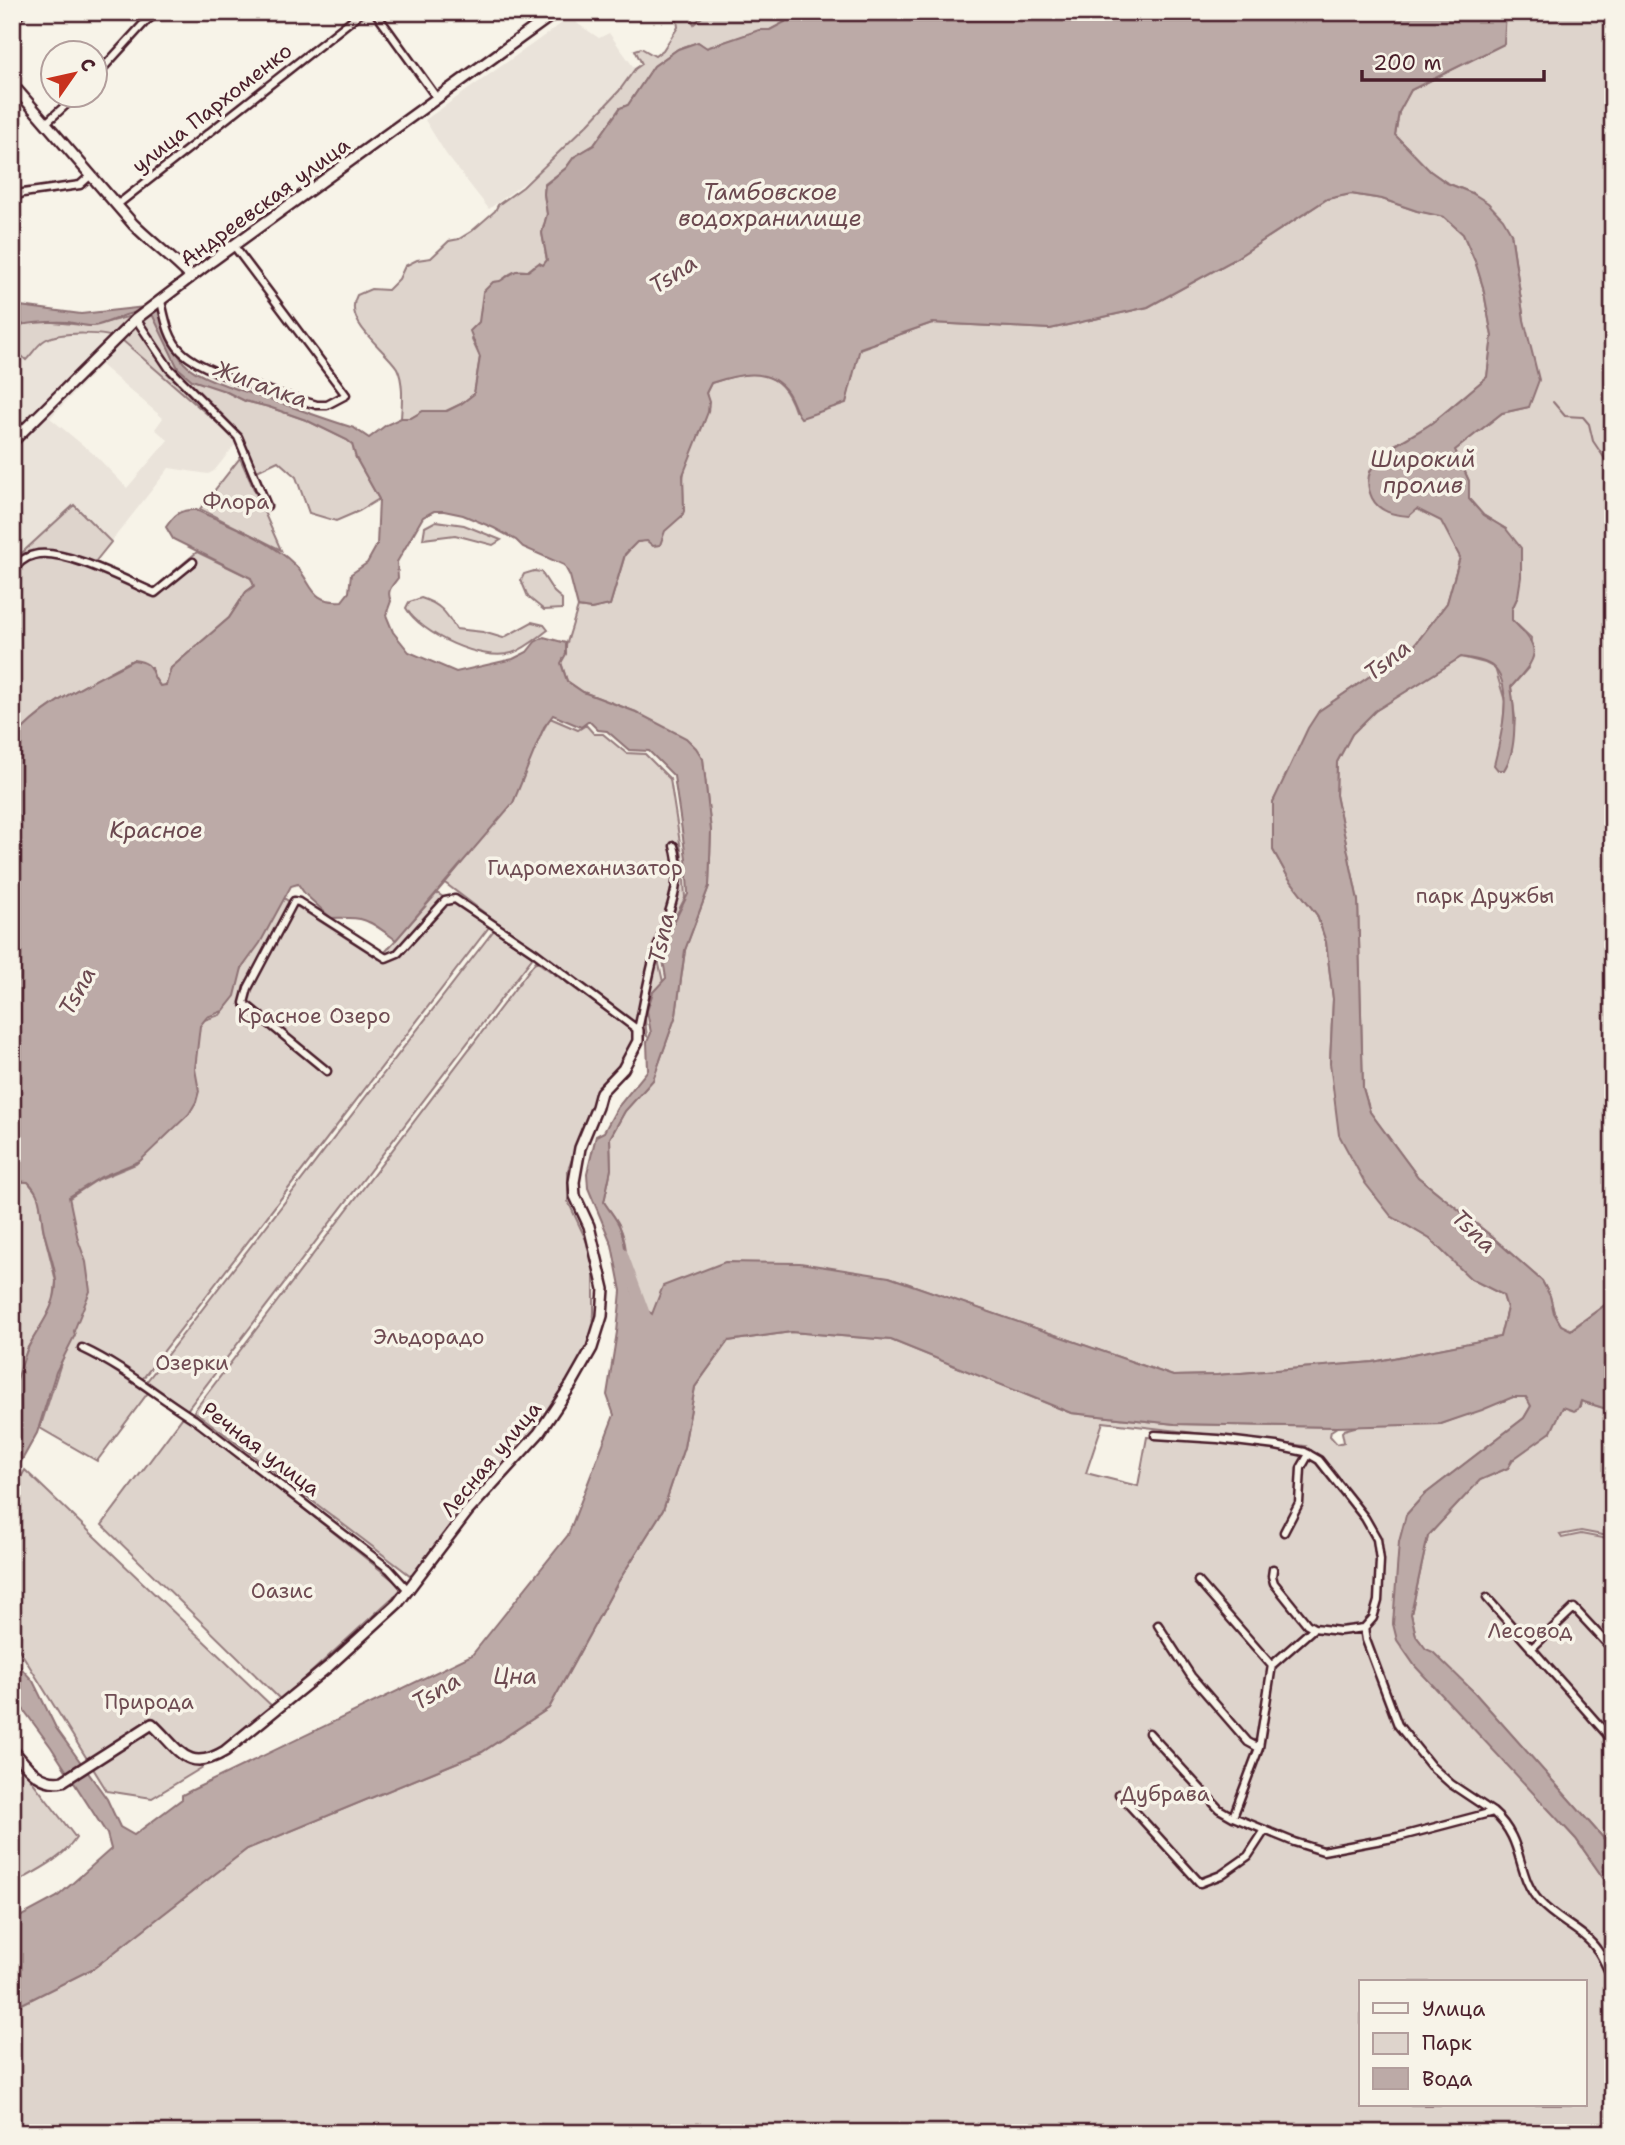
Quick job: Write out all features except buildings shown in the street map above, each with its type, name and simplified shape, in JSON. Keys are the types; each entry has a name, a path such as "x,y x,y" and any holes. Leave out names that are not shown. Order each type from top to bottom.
{"street":[{"path":"12,22 23,12"},
{"path":"108,63 146,21 158,12"},
{"name":"улица Пархоменко","path":"117,205 362,12"},
{"path":"375,12 437,98"},
{"name":"Андреевская улица","path":"12,442 140,316 550,14"},
{"path":"12,84 150,241 176,261 191,277"},
{"path":"47,122 62,108"},
{"path":"12,198 80,185 91,174"},
{"path":"158,303 178,348 201,363 237,379 317,405 327,405 346,395 234,246"},
{"path":"140,316 169,368 238,437 267,506"},
{"path":"12,571 22,560 34,554 49,554 91,565 155,593 193,562"},
{"name":"Лесная улица","path":"12,1749 41,1779 51,1782 63,1781 152,1724 191,1760 204,1762 217,1756 329,1666 409,1591 468,1510 543,1429 592,1348 603,1316 604,1289 589,1226 576,1196 574,1182 580,1147 601,1092 623,1069 638,1041 653,962 675,892 678,859 674,846"},
{"path":"327,1071 244,1003 248,988 294,901 386,958 398,953 445,901 454,898 534,952 638,1030"},
{"name":"Речная улица","path":"82,1348 109,1360 194,1419 389,1569 409,1591"},
{"path":"1155,1435 1218,1438 1276,1446 1309,1454 1319,1460 1365,1518 1377,1539 1380,1560 1378,1601 1373,1618 1364,1628 1340,1631 1314,1628 1307,1624 1274,1583 1273,1569"},
{"path":"1284,1532 1299,1503 1301,1468 1309,1454"},
{"path":"1198,1581 1272,1666"},
{"path":"1487,1598 1613,1741"},
{"path":"1531,1649 1574,1608 1613,1650"},
{"path":"1158,1625 1191,1676 1248,1742 1259,1748"},
{"path":"1233,1817 1259,1748 1272,1666 1314,1628"},
{"path":"1364,1628 1398,1726 1431,1766 1506,1824 1517,1845 1525,1878 1540,1902 1598,1950 1613,1980"},
{"path":"1149,1733 1219,1809 1265,1830 1323,1851 1398,1837 1493,1812"},
{"path":"1119,1794 1200,1883 1221,1875 1248,1856 1265,1830"}],"shaded area":[{"path":"572,16 578,24 599,38 609,33 635,69 619,91 588,124 528,180 489,209 446,154 425,120"},
{"path":"70,333 114,336 122,340 238,441 214,471 208,474 169,468 111,542 74,505 12,562 12,347 26,360 45,340","holes":["101,365 163,418 155,429 168,440 127,488 96,456 50,418"]}],"green space":[{"path":"676,12 688,12 694,24 708,12 794,12 785,22 770,30 706,48 698,42 678,49 654,66 628,105 620,108 594,145 574,157 566,168 545,184 547,214 542,233 547,260 543,265 534,266 528,271 509,275 489,300 472,340 480,357 474,394 446,411 423,411 411,418 401,418 401,380 397,368 360,325 354,305 357,295 371,289 388,290 399,279 405,266 417,260 431,258 449,241 459,239 472,231 495,211 498,205 523,187 588,124 642,64 635,50 641,48 655,56 663,50 678,27"},
{"name":"парк Дружбы","path":"1506,12 1613,12 1613,1299 1570,1330 1561,1325 1554,1313 1550,1296 1542,1281 1418,1177 1370,1112 1363,1088 1358,901 1336,795 1337,762 1352,734 1375,711 1461,657 1495,668 1505,701 1503,726 1511,754 1515,718 1511,687 1529,667 1531,638 1512,620 1512,609 1518,596 1506,529 1483,515 1469,499 1469,481 1455,450 1502,413 1529,407 1524,320 1511,233 1472,193 1447,183 1430,171 1395,135 1399,112 1411,90 1503,44"},
{"path":"1351,194 1382,199 1417,211 1444,216 1463,234 1483,287 1492,336 1487,377 1431,424 1391,447 1416,508 1442,521 1460,557 1447,603 1414,646 1319,711 1273,802 1273,850 1288,877 1317,915 1326,942 1333,999 1330,1063 1391,1216 1430,1239 1471,1279 1503,1295 1507,1308 1500,1337 1373,1362 1173,1376 889,1277 652,1314 641,1306 635,1296 628,1273 623,1237 604,1202 611,1169 610,1138 625,1111 653,1080 676,1015 685,950 709,886 711,831 703,759 636,712 583,692 567,681 561,662 578,607 591,609 610,605 625,555 636,542 656,536 682,516 684,472 704,423 708,403 706,393 711,383 738,375 751,374 772,378 789,396 795,411 846,402 859,349 932,323 1050,329 1148,307 1230,262 1327,199"},
{"path":"147,312 153,314 158,323 178,368 245,401 306,420 352,444 356,458 379,499 336,521 309,513 296,477 278,461 255,472 238,441 122,340 115,337 72,334 52,337 42,342 26,360 12,347 12,326 43,321 92,326"},
{"name":"Флора","path":"240,458 281,550 200,509"},
{"path":"74,505 111,542 95,562 154,588 197,552 251,578 254,586 246,592 229,618 171,668 166,685 160,686 152,668 133,660 53,705 12,741 12,562"},
{"path":"436,521 464,525 501,540 493,545 455,535 423,539 425,527"},
{"path":"541,572 562,599 562,609 544,610 528,597 521,580 524,574"},
{"path":"421,598 442,609 456,629 483,632 503,638 532,622 544,625 548,630 512,653 499,655 469,650 438,636 414,618 406,608 409,602"},
{"name":"Гидромеханизатор","path":"550,718 578,730 586,725 594,734 603,734 626,753 645,754 670,779 683,862 685,898 660,946 659,964 663,982 646,1006 647,1036 445,883 480,840"},
{"name":"Красное Озеро","path":"437,893 489,927 141,1381 150,1390 97,1461 40,1428 70,1335 65,1201 97,1180 136,1164 193,1106 196,1029 204,1020 220,1015 232,999 235,981 282,897 379,959"},
{"name":"Озерки","path":"494,930 533,957 187,1410 147,1381"},
{"name":"Эльдорадо","path":"536,961 644,1038 592,1106 568,1170 568,1201 594,1257 592,1348 538,1429 461,1508 439,1546 415,1579 194,1411"},
{"path":"12,1178 15,1181 28,1182 39,1196 43,1228 56,1281 54,1300 27,1349 20,1376 12,1391"},
{"name":"Дубрава","path":"791,1332 891,1340 1071,1413 1175,1424 1337,1427 1331,1431 1330,1436 1337,1444 1344,1442 1344,1430 1362,1425 1441,1424 1513,1397 1527,1398 1531,1406 1524,1418 1424,1495 1406,1515 1393,1624 1502,1757 1576,1839 1613,1892 1613,2133 12,2133 12,2009 94,1968 247,1849 482,1752 549,1708 618,1582 663,1510 684,1447 695,1387 728,1341","holes":["1103,1422 1306,1446 1302,1454 1209,1441 1147,1437 1138,1486 1086,1473"]},
{"name":"Лесовод","path":"1581,1401 1613,1411 1613,1537 1581,1531 1560,1535 1562,1538 1581,1534 1613,1540 1613,1849 1474,1692 1426,1650 1416,1636 1411,1614 1428,1536 1480,1480 1508,1468 1547,1408 1580,1407"},
{"name":"Оазис","path":"185,1414 403,1588 281,1700 102,1525"},
{"name":"Природа","path":"25,1470 277,1711 203,1767 152,1798 107,1791 12,1638 12,1493"},
{"path":"12,1755 76,1838 55,1859 12,1885"}],"water":[{"path":"794,12 1506,12 1504,44 1411,90 1399,112 1395,135 1430,171 1447,183 1488,203 1503,219 1511,233 1524,320 1539,380 1529,407 1502,413 1455,450 1469,481 1469,499 1483,515 1506,529 1521,548 1521,577 1518,596 1512,609 1512,620 1529,639 1534,653 1527,668 1511,687 1513,741 1512,752 1504,770 1498,770 1494,765 1505,700 1500,676 1486,663 1461,657 1375,711 1352,734 1337,762 1336,795 1358,901 1363,1088 1370,1112 1418,1177 1542,1281 1561,1325 1571,1330 1613,1299 1613,1340 1610,1345 1613,1349 1613,1411 1581,1401 1578,1409 1574,1411 1563,1407 1551,1432 1512,1460 1508,1468 1480,1480 1428,1536 1411,1614 1416,1636 1426,1649 1433,1652 1474,1692 1613,1849 1613,1892 1576,1839 1415,1666 1397,1640 1393,1624 1399,1542 1406,1515 1424,1495 1524,1418 1531,1406 1526,1397 1513,1397 1441,1424 1337,1427 1175,1424 1071,1413 891,1340 791,1332 728,1341 695,1387 684,1447 663,1510 618,1582 549,1708 482,1752 247,1849 94,1968 12,2009 12,1921 57,1897 111,1849 107,1834 51,1747 12,1694 12,1658 33,1681 56,1728 107,1799 120,1827 134,1835 182,1799 182,1795 472,1655 568,1535 614,1415 607,1395 621,1291 612,1245 588,1188 587,1173 596,1136 604,1132 617,1108 648,1070 647,1042 651,1033 647,1011 653,992 666,978 664,942 688,894 686,858 674,776 649,751 629,750 607,731 598,730 589,721 581,727 553,715 544,727 513,803 396,940 366,921 331,918 298,884 291,886 260,943 242,968 235,996 223,1011 207,1017 200,1026 195,1069 199,1091 189,1114 140,1161 101,1177 69,1197 78,1240 86,1262 90,1291 74,1331 75,1335 56,1372 37,1433 12,1478 13,1387 27,1351 51,1307 56,1281 36,1192 28,1182 15,1181 12,1178 12,741 53,705 133,660 146,663 160,686 166,685 171,668 229,618 246,592 254,586 251,578 173,539 166,527 178,513 196,510 261,540 295,565 313,591 323,599 342,601 349,592 351,574 367,563 377,545 379,499 356,458 352,444 347,440 306,420 245,401 192,380 178,368 152,314 131,313 94,326 70,322 40,322 12,326 12,305 81,314 154,306 163,318 179,356 192,369 228,386 354,428 369,438 401,418 411,418 423,411 447,411 474,394 480,357 470,331 479,322 483,292 493,282 500,281 516,271 528,271 539,263 543,265 547,260 542,233 547,214 545,185 566,168 574,157 594,145 620,108 628,105 654,66 678,49 698,42 707,48 759,30 770,30 785,22","holes":["1351,194 1382,199 1444,217 1463,234 1483,287 1492,336 1487,377 1433,422 1386,452 1370,472 1368,484 1372,498 1383,510 1409,516 1417,509 1441,521 1460,557 1447,603 1414,646 1319,711 1308,728 1273,802 1273,850 1288,877 1317,915 1326,942 1333,999 1330,1063 1339,1135 1365,1183 1391,1216 1430,1239 1471,1279 1503,1295 1507,1308 1500,1337 1373,1362 1173,1376 889,1277 800,1263 725,1262 663,1286 652,1314 635,1296 628,1274 623,1237 604,1202 611,1169 610,1138 625,1111 653,1080 676,1015 685,950 709,886 711,831 703,759 686,738 636,712 583,692 567,681 561,663 566,654 566,643 544,637 535,642 527,652 513,659 456,672 409,652 393,632 386,615 391,601 389,591 398,578 397,562 423,517 434,511 444,511 463,515 494,528 523,547 564,565 570,576 578,607 591,609 610,605 625,554 637,542 647,541 653,546 660,545 665,531 682,516 683,475 708,412 706,393 711,383 742,375 772,379 781,384 788,393 801,418 846,403 860,348 932,323 1050,329 1148,307 1230,262 1327,199"]}],"waterway":[{"path":"1553,402 1565,416 1583,417 1589,424 1593,441 1613,471"},
{"name":"Tsna","path":"622,1252 648,1322"}],"water label":[{"name":"Тамбовское водохранилище","path":"770,205"},
{"name":"Жигалка","path":"261,384"},
{"name":"Широкий пролив","path":"1423,472"},
{"name":"Красное","path":"156,830"},
{"name":"Цна","path":"515,1676"}]}
